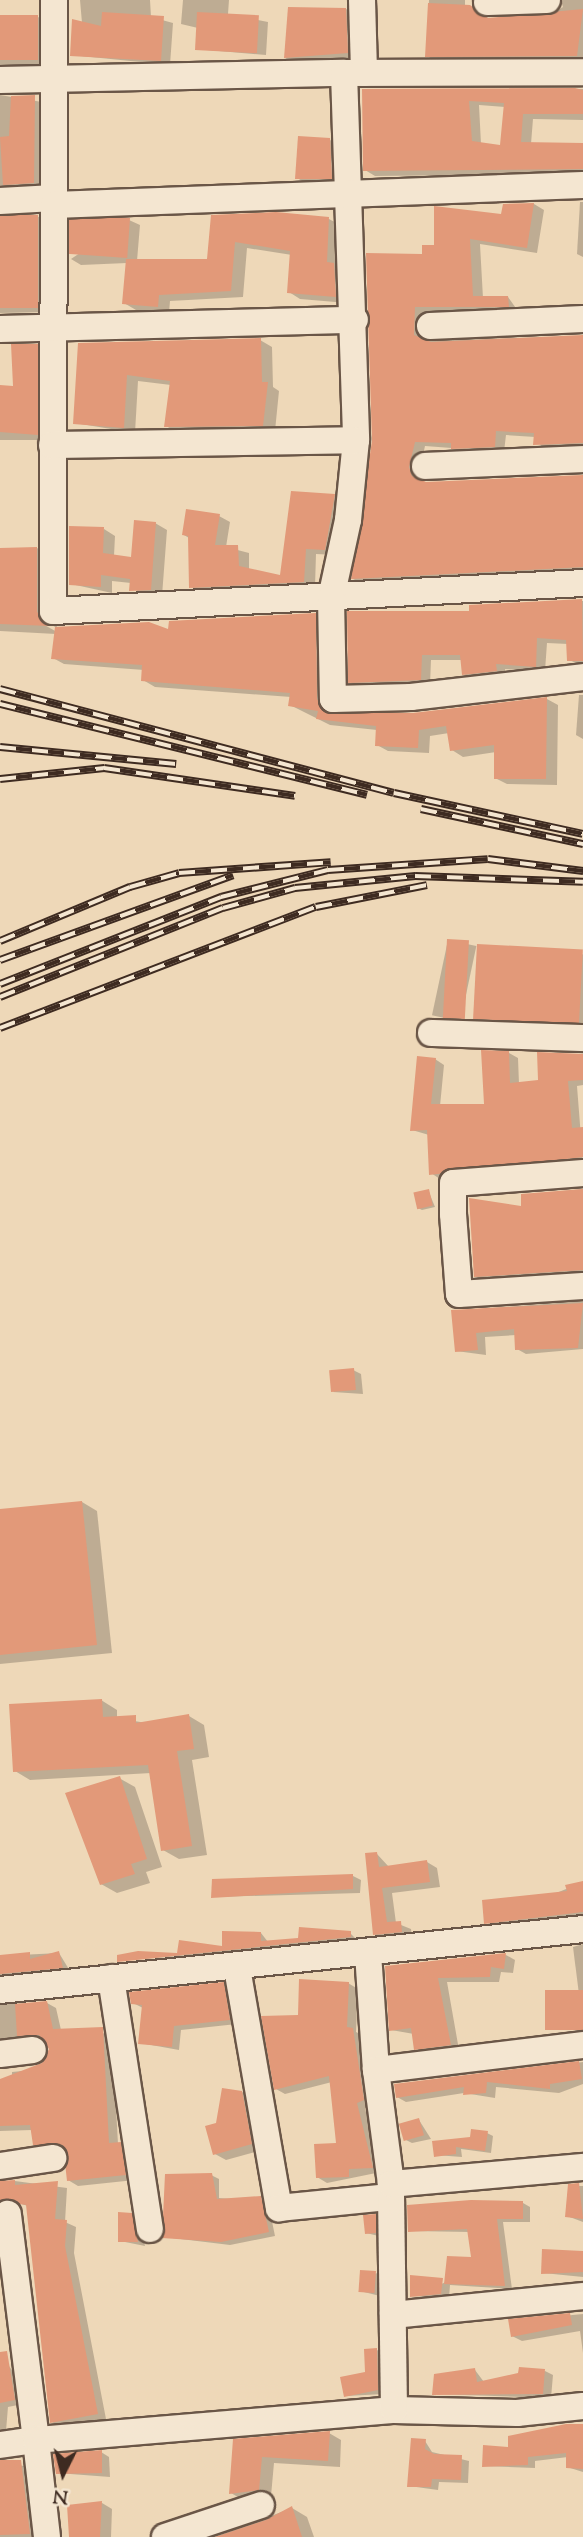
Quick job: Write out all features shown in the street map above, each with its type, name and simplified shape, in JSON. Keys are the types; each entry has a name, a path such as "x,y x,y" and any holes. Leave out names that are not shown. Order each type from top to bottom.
{"street":[{"path":"54,0 53,611 583,583"},
{"path":"362,0 346,191 355,320 356,440 350,509 331,598 334,699 411,697 583,677"},
{"path":"487,2 547,0"},
{"path":"0,80 354,73 583,72"},
{"path":"0,201 54,202 583,185"},
{"path":"430,326 583,318"},
{"path":"0,330 355,320"},
{"path":"52,445 356,440"},
{"path":"425,467 583,459"},
{"path":"431,1033 583,1038"},
{"path":"583,1173 453,1183 453,1214 459,1294 583,1286"},
{"path":"0,1990 237,1968 583,1929"},
{"path":"368,1953 376,2070 390,2191 394,2410"},
{"path":"237,1968 279,2208 583,2167"},
{"path":"111,1978 150,2229"},
{"path":"376,2070 583,2045"},
{"path":"0,2054 33,2050"},
{"path":"0,2166 53,2158"},
{"path":"8,2214 7,2269 36,2440 47,2537"},
{"path":"393,2315 583,2296"},
{"path":"0,2445 394,2410 517,2413 583,2406"},
{"path":"165,2537 261,2505"}],"building":[{"path":"428,3 470,5 488,18 583,9 577,56 425,57"},
{"path":"288,7 346,8 348,53 284,58"},
{"path":"102,12 164,16 161,61 70,56 72,19 101,26"},
{"path":"197,12 259,15 257,53 195,50"},
{"path":"0,15 38,15 38,60 0,60"},
{"path":"362,89 583,90 583,114 523,114 521,142 583,143 583,169 363,171","holes":["469,101 504,103 500,145 472,141"]},
{"path":"35,95 34,183 3,185 0,137 9,136 11,96"},
{"path":"298,136 330,138 332,179 295,179"},
{"path":"534,203 527,248 470,239 473,296 508,296 509,307 415,307 414,335 431,342 583,335 583,443 533,445 534,433 496,431 495,447 451,449 451,443 415,442 409,467 412,476 426,482 583,475 583,567 351,579 372,441 366,253 422,254 422,245 434,245 434,206 501,214 503,204"},
{"path":"276,212 329,217 327,262 334,263 336,297 287,293 290,251 235,242 231,291 159,295 158,307 122,304 126,259 207,259 211,215"},
{"path":"69,214 130,218 127,258 66,254"},
{"path":"0,215 38,215 38,308 0,308"},
{"path":"261,338 262,382 268,382 263,426 164,427 170,381 127,375 124,428 73,424 78,343"},
{"path":"11,344 38,344 38,435 0,432 0,385 13,386"},
{"path":"291,491 335,494 325,550 306,549 304,582 189,588 188,536 182,535 186,509 220,514 215,545 238,545 239,566 280,575"},
{"path":"134,520 156,522 151,590 129,591 130,579 101,575 101,587 69,585 69,526 104,527 103,553 131,557"},
{"path":"37,547 37,612 50,626 0,624 0,548"},
{"path":"582,599 583,661 567,661 566,640 537,638 536,667 496,664 497,671 462,675 460,655 422,655 421,680 348,683 347,611 469,611 469,605"},
{"path":"316,613 317,699 325,712 413,713 547,697 546,779 494,779 494,745 450,751 446,726 419,730 418,748 375,746 376,726 316,719 318,711 288,706 290,693 141,681 142,665 51,659 55,627 149,622 168,629 169,621"},
{"path":"447,939 469,940 465,1019 443,1018"},
{"path":"477,944 583,950 579,1024 473,1019"},
{"path":"481,1050 509,1051 510,1083 538,1080 537,1052 583,1054 583,1080 568,1081 572,1128 583,1127 583,1157 429,1175 427,1130 410,1131 417,1056 436,1058 431,1104 484,1104"},
{"path":"429,1189 433,1206 417,1209 413,1193"},
{"path":"583,1189 583,1270 474,1277 469,1198 521,1206 521,1194"},
{"path":"583,1303 578,1348 515,1350 514,1329 476,1333 478,1350 455,1352 451,1310"},
{"path":"354,1368 356,1390 331,1392 329,1370"},
{"path":"82,1501 97,1645 0,1655 0,1509"},
{"path":"102,1699 103,1717 136,1715 136,1723 189,1714 194,1749 177,1751 192,1846 161,1851 148,1765 13,1772 9,1704"},
{"path":"120,1776 147,1859 131,1864 135,1874 100,1885 65,1793"},
{"path":"377,1852 379,1867 427,1860 430,1882 382,1888 387,1922 401,1921 402,1932 373,1935 365,1853"},
{"path":"353,1874 353,1889 211,1898 212,1879"},
{"path":"583,1881 583,1912 484,1924 482,1900 567,1891 565,1885"},
{"path":"299,1927 351,1931 351,1937 117,1962 117,1955 138,1951 177,1953 179,1940 222,1946 222,1931 261,1932 261,1941 298,1938"},
{"path":"59,1951 63,1968 0,1974 0,1955 30,1952 30,1959"},
{"path":"506,1953 504,1969 491,1967 490,1977 438,1978 451,2045 414,2050 411,2028 389,2031 385,1966"},
{"path":"299,1979 349,1982 347,2027 353,2028 364,2100 357,2103 373,2168 349,2169 349,2177 316,2178 314,2144 336,2143 329,2076 274,2090 261,2016 298,2015"},
{"path":"224,1982 230,2020 174,2026 172,2047 138,2044 142,2005 131,2004 129,1992"},
{"path":"545,1990 583,1990 583,2030 545,2030"},
{"path":"47,2001 53,2029 103,2027 109,2143 121,2142 126,2175 67,2181 63,2145 33,2145 30,2125 0,2126 0,2079 42,2063 49,2049 39,2035 17,2036 15,2004"},
{"path":"579,2061 582,2079 550,2084 550,2089 487,2082 486,2093 463,2095 464,2087 396,2098 394,2084"},
{"path":"222,2088 242,2091 252,2144 213,2155 205,2126 216,2123"},
{"path":"419,2118 424,2135 404,2141 399,2124"},
{"path":"471,2129 488,2131 485,2151 456,2147 456,2154 434,2157 432,2141 470,2137"},
{"path":"212,2173 217,2199 261,2196 269,2232 221,2242 162,2238 165,2174"},
{"path":"15,2180 15,2185 58,2181 55,2219 67,2220 65,2246 98,2414 50,2423 26,2205 0,2201 0,2181"},
{"path":"579,2183 583,2219 565,2217 568,2184"},
{"path":"471,2200 523,2201 523,2219 497,2219 505,2286 444,2284 447,2256 471,2257 467,2229 408,2232 407,2205"},
{"path":"118,2212 132,2213 138,2242 118,2242"},
{"path":"376,2214 376,2233 365,2234 363,2215"},
{"path":"542,2249 583,2251 583,2272 541,2274"},
{"path":"360,2270 376,2271 374,2293 358,2292"},
{"path":"410,2275 443,2278 441,2294 410,2297"},
{"path":"570,2313 572,2325 511,2337 508,2319"},
{"path":"377,2348 378,2390 344,2397 340,2377 365,2372 364,2349"},
{"path":"7,2351 15,2400 0,2403 0,2352"},
{"path":"519,2367 545,2369 543,2394 432,2395 434,2374 475,2368 477,2382 518,2373"},
{"path":"566,2424 583,2424 583,2469 566,2468 566,2453 528,2457 528,2465 482,2467 483,2445 508,2447 508,2436"},
{"path":"330,2431 328,2461 262,2457 259,2490 229,2494 233,2439"},
{"path":"411,2438 426,2439 425,2449 434,2454 462,2455 461,2480 432,2479 431,2487 407,2487"},
{"path":"102,2450 102,2473 56,2474 53,2454"},
{"path":"0,2460 21,2460 30,2534 0,2535"},
{"path":"102,2501 100,2537 69,2537 67,2505"},
{"path":"292,2506 302,2537 215,2537 266,2520"}],"railway":[{"path":"0,689 394,793 583,834"},
{"path":"0,704 367,795"},
{"path":"0,747 176,764"},
{"path":"0,779 104,768 295,796"},
{"path":"421,809 583,844"},
{"path":"0,984 221,897 328,870 488,859 583,871"},
{"path":"0,941 130,887 179,873 331,862"},
{"path":"0,960 233,875"},
{"path":"0,997 223,908 295,888 415,876 583,882"},
{"path":"0,1028 316,907 427,885"}]}
